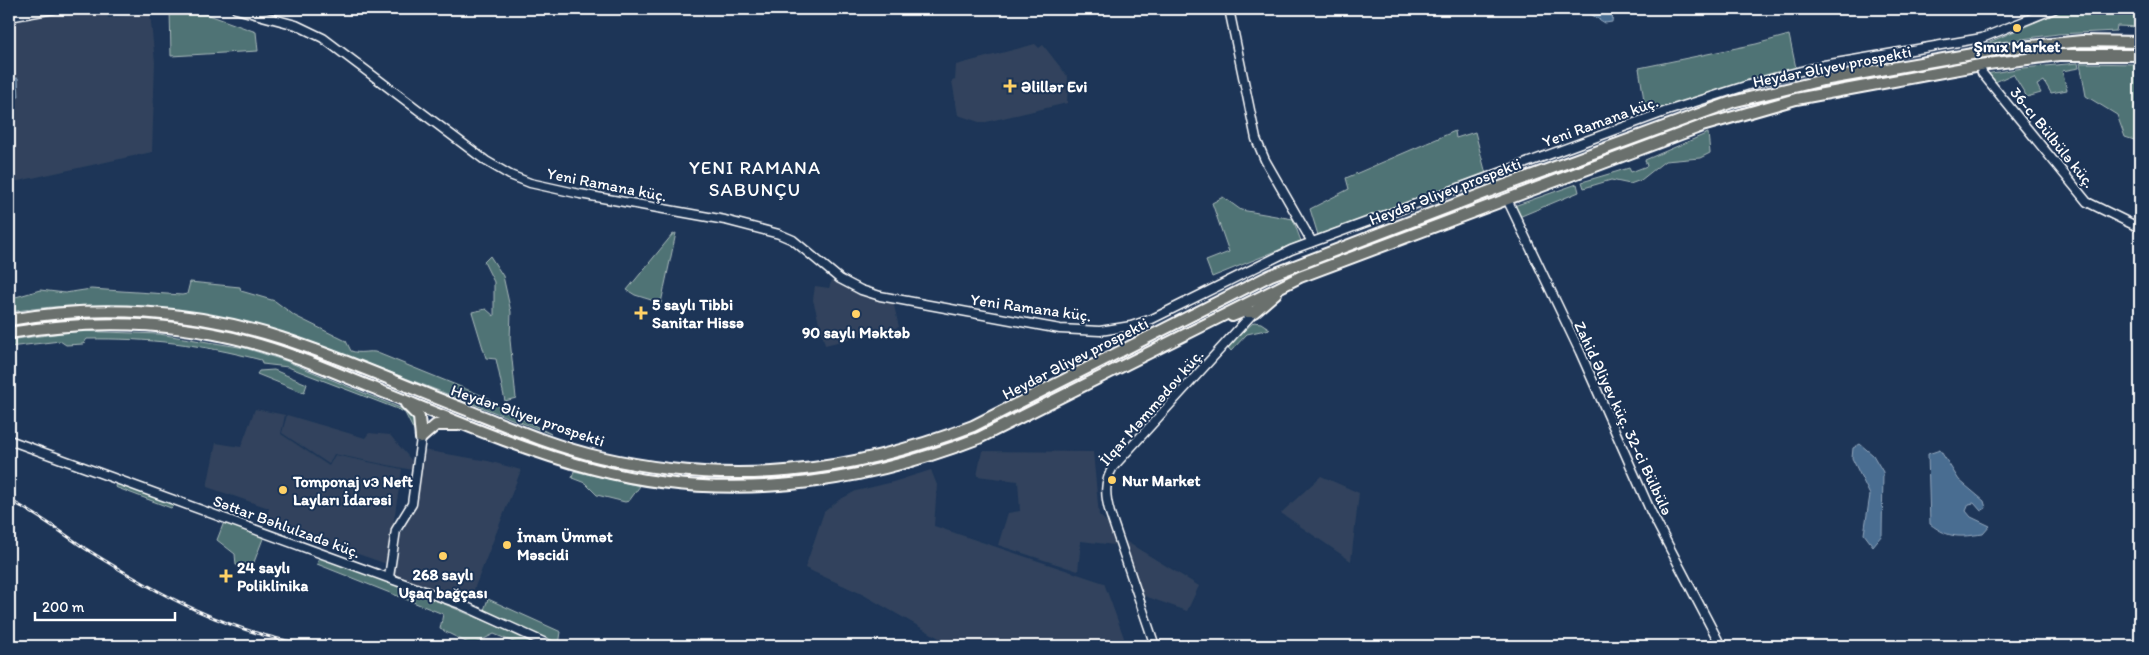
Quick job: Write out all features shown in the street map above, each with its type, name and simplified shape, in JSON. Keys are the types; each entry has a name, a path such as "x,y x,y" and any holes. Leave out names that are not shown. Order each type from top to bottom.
{"highway":[{"name":"Heydər Əliyev prospekti","path":"9,320 51,314 110,311 165,314 219,322 279,337 321,351 532,435 598,457 700,472 757,474 808,470 883,456 936,440 973,426 1271,275 1619,142 1732,102 1823,80 2001,49 2075,41 2140,42"},
{"name":"Heydər Əliyev prospekti","path":"9,333 52,327 110,324 164,327 208,333 276,350 482,430 596,470 661,481 756,486 836,479 913,462 979,438 1300,277 1676,135 1744,112 1826,93 1980,65 2059,55 2140,55"},
{"path":"1188,332 1238,313 1254,312 1300,277"},
{"path":"371,387 400,400 415,412 421,423 421,438"},
{"path":"421,438 431,428 442,424 460,425 482,430"}],"street":[{"path":"9,17 54,9"},
{"name":"Yeni Ramana küç.","path":"236,9 296,25 323,38 486,161 520,180 580,194 724,220 779,234 794,240 840,279 861,290 880,296 1060,329 1109,330 1152,319 1252,267 1312,242 1720,93 1824,65 1974,40 2054,9"},
{"path":"1228,9 1256,138 1265,160 1312,242"},
{"name":"36-cı Bülbülə küç.","path":"1980,65 1982,72 2087,202 2140,228"},
{"name":"Zahid Əliyev küç. 32-ci Bülbülə","path":"1507,199 1580,352 1651,512 1721,646"},
{"name":"İlqar Məmmədov küç.","path":"1155,646 1110,513 1106,497 1108,478 1113,467 1254,312"},
{"path":"389,577 396,530 412,504 421,438"},
{"name":"Səttar Bəhlulzadə küç.","path":"9,440 479,611 552,646"}],"shaded area":[{"path":"85,9 106,9 108,18 150,13 155,62 152,152 9,183 9,23"},
{"path":"1570,9 1609,9 1613,11 1612,22 1605,23 1584,10"},
{"name":"Əlillər Evi","path":"1035,44 1039,48 1043,45 1068,77 1067,103 982,123 958,115 952,81 955,80 956,65"},
{"path":"18,78 19,97 9,97 9,79"},
{"name":"90 saylı Məktəb","path":"832,280 856,292 893,301 899,327 825,345 813,300 815,286 829,288"},
{"name":"Tomponaj vэ Neft Layları İdarəsi","path":"255,409 285,415 281,434 329,466 335,455 402,469 387,564 265,522 269,508 207,487 216,443 241,447"},
{"path":"287,415 365,438 369,433 390,435 413,462 412,470 334,454 329,464 282,433"},
{"path":"1860,444 1873,455 1883,472 1882,535 1873,546 1864,534 1870,495 1852,458 1853,448"},
{"path":"423,450 488,461 521,470 469,602 395,575 401,534 416,507"},
{"path":"1940,450 1959,480 1984,501 1986,508 1981,511 1974,503 1969,504 1966,511 1971,517 1990,526 1983,534 1967,536 1949,535 1930,524 1928,454"},
{"path":"982,451 1093,452 1099,515 1109,524 1115,545 1081,541 1078,571 998,545 1008,513 1020,511 1018,481 977,476"},
{"path":"931,470 937,485 934,526 1104,583 1127,646 953,646 862,594 805,568 824,512 839,500 856,491"},
{"path":"1321,476 1359,493 1351,561 1281,513"},
{"path":"1122,539 1199,586 1187,611 1139,594"}],"green space":[{"path":"170,9 198,11 256,32 258,51 171,56"},
{"path":"2066,9 2140,9 2140,27 2117,26 2116,31 2058,34 1985,44"},
{"path":"1789,35 1796,68 1646,113 1639,68 1756,44"},
{"path":"2078,63 2079,68 2062,71 2067,90 2051,93 2044,81 2037,85 2041,93 2027,97 2013,74 1993,83 1985,74 2023,68"},
{"path":"2080,63 2140,64 2140,142 2125,137 2117,115 2086,96"},
{"path":"1455,131 1456,138 1475,132 1486,174 1318,235 1310,209 1349,189 1346,178"},
{"path":"1708,133 1710,153 1700,158 1665,161 1641,180 1630,184 1611,180 1584,188 1582,182 1629,168 1631,172 1647,166 1645,160"},
{"path":"1577,184 1579,192 1519,217 1514,206"},
{"path":"1223,197 1241,210 1293,219 1301,241 1212,277 1206,261 1229,252 1212,203"},
{"path":"676,233 661,303 635,295 627,290 672,235"},
{"path":"490,256 503,276 511,312 510,340 516,398 505,401 496,359 486,358 472,312 486,309 494,316 494,282 484,262"},
{"path":"190,282 240,287 241,291 275,301 295,316 346,341 351,351 375,352 488,398 499,407 551,434 317,344 241,322 203,314 126,306 49,307 9,312 9,299 40,290 65,293 91,289 182,295 187,294"},
{"path":"1254,322 1261,323 1270,329 1247,334 1231,351 1227,346"},
{"path":"78,331 159,334 245,348 286,361 410,412 413,414 418,434 415,433 405,413 400,410 288,367 262,364 261,360 239,354 175,343 110,339 87,339 83,344 66,345 60,341 9,347 9,340"},
{"path":"274,370 307,384 304,393 257,374 259,371"},
{"path":"574,471 640,486 629,501 625,502 597,495 585,483 572,478"},
{"path":"116,481 175,504 171,508 115,487"},
{"path":"224,522 264,536 251,570 236,565 235,554 217,540"},
{"path":"320,555 397,584 544,646 523,646 494,634 472,645 440,629 443,614 317,564"},
{"path":"488,599 561,632 559,645 484,610"}],"railway":[{"path":"9,500 39,517 113,566 196,610 253,632 315,646"}],"place":[{"name":"Şınıx Market","path":"2017,28"},
{"name":"Əlillər Evi","path":"1010,86"},
{"name":"5 saylı Tibbi Sanitar Hissə","path":"641,313"},
{"name":"90 saylı Məktəb","path":"856,314"},
{"name":"Nur Market","path":"1112,480"},
{"name":"Tomponaj vэ Neft Layları İdarəsi","path":"283,490"},
{"name":"İmam Ümmət Məscidi","path":"507,545"},
{"name":"268 saylı Uşaq bağçası","path":"443,556"},
{"name":"24 saylı Poliklinika","path":"226,576"}],"district":[{"name":"YENI RAMANA SABUNÇU","path":"755,178"}]}
